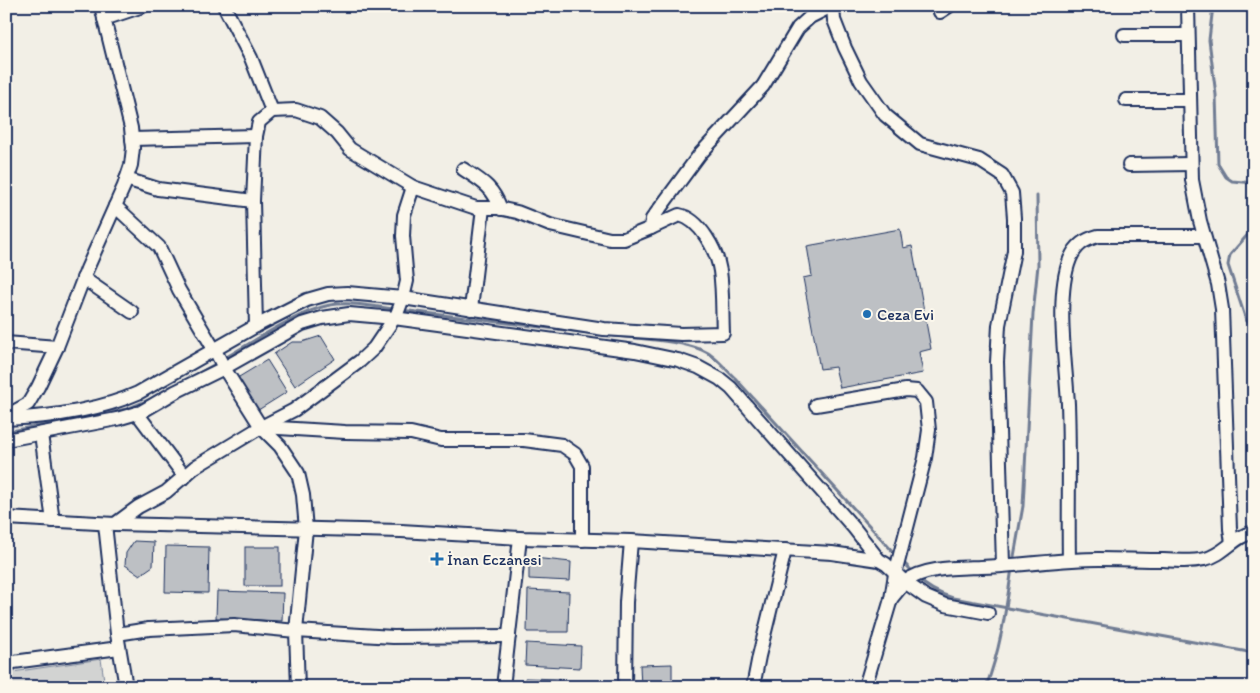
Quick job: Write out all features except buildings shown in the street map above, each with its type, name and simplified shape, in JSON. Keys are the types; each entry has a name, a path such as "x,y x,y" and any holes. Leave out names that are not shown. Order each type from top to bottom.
{"street":[{"path":"6,418 28,404 38,387 57,347 131,165 133,148 131,128 100,6"},
{"path":"104,20 143,6"},
{"path":"224,6 251,58 272,111"},
{"path":"652,228 652,219 700,154 762,86 798,28 810,16 833,6 834,20 844,48 861,80 885,115 920,144 979,160 1002,175 1012,193 1014,251 999,325 997,362 1004,565"},
{"path":"1188,6 1192,164 1195,200 1218,284 1222,309 1232,543"},
{"path":"1124,35 1188,35"},
{"path":"1126,100 1190,100"},
{"path":"6,418 24,418 92,408 119,401 302,324 349,314 398,309 471,309 604,329 681,334 723,333 720,270 713,251 699,226 688,218 679,215 624,239 610,239 550,225 517,212 476,208 413,188 350,149 337,132 320,118 296,110 272,111 259,122 256,136 253,202 256,326"},
{"path":"132,139 256,136"},
{"path":"1129,165 1192,164"},
{"path":"463,169 490,187 496,195 501,209"},
{"path":"126,179 158,189 253,202"},
{"path":"110,524 166,492 195,467 261,427 294,410 360,361 374,348 398,309 407,281 403,236 404,222 413,188"},
{"path":"115,206 159,247 179,290 261,427 280,446 298,474 303,495 306,529 296,631 298,687"},
{"path":"471,309 483,208"},
{"path":"1069,560 1068,404 1063,308 1065,282 1070,260 1076,248 1085,240 1098,236 1204,236"},
{"path":"84,278 132,312"},
{"path":"6,440 117,419 137,413 175,392 220,360 256,326 307,300 328,294 347,293 398,309 635,351 678,360 703,369 720,379 741,398 854,528 879,560"},
{"path":"6,343 57,347"},
{"path":"816,405 906,390 916,391 926,402 929,430 925,458 903,547 902,574 891,599 865,687"},
{"path":"137,413 185,477"},
{"path":"261,427 345,432 411,433 441,440 524,440 562,445 575,454 582,466 582,540"},
{"path":"41,434 53,521"},
{"path":"6,518 110,524 401,531 520,538 631,541 832,553 879,560 902,574 926,597 945,605 988,612"},
{"path":"110,524 117,634 126,687"},
{"path":"902,574 930,572 949,568 1069,560 1204,560 1215,556 1246,534 1254,532"},
{"path":"503,687 520,538"},
{"path":"625,687 626,602 631,541"},
{"path":"753,687 785,550"},
{"path":"117,634 149,629 234,625 393,637 509,636"},
{"path":"6,663 119,648"}],"shaded area":[{"path":"101,659 105,687 6,687 6,673"}],"waterway":[{"path":"1213,6 1209,40 1216,95 1218,164 1226,177 1232,181 1254,183"},
{"path":"1013,562 1023,506 1033,314 1038,265 1037,196"},
{"path":"1254,226 1230,255 1228,265 1246,320 1254,328"},
{"path":"223,359 275,328 318,308 346,304 395,309"},
{"path":"401,310 589,333"},
{"path":"610,335 682,344 711,355 735,378 896,555"},
{"path":"188,379 217,363"},
{"path":"6,432 127,409 154,398"},
{"path":"902,561 914,573"},
{"path":"986,687 999,643 1012,568"},
{"path":"918,578 925,585 953,598 1254,653"}],"place":[{"name":"Ceza Evi","path":"867,314"},
{"name":"İnan Eczanesi","path":"437,559"}]}
